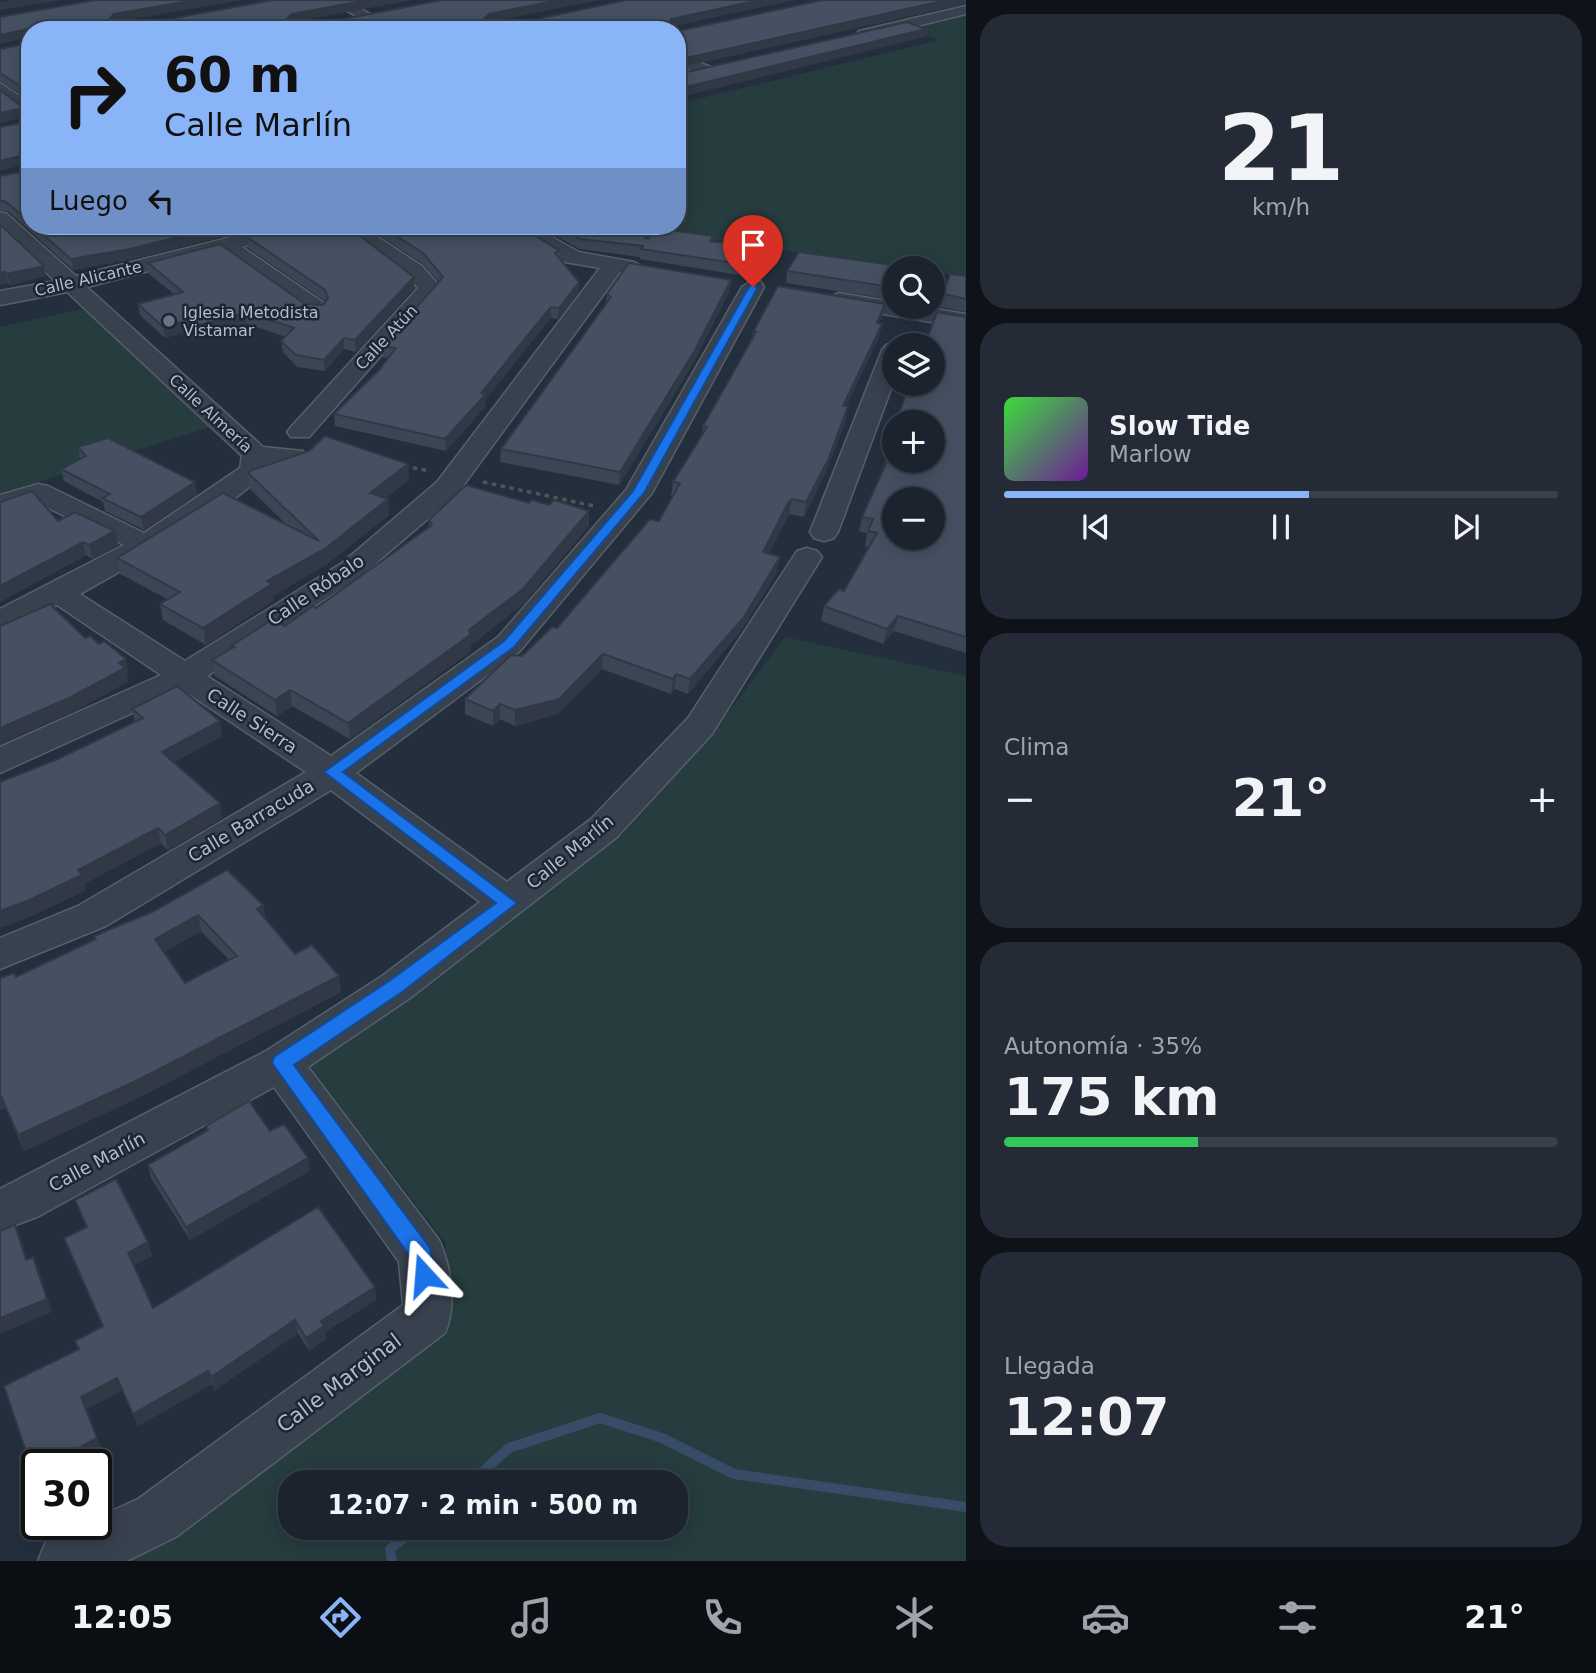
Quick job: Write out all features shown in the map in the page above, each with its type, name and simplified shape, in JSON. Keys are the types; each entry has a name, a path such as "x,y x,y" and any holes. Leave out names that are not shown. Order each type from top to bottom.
{"street":[{"path":"333,0 373,15 342,20"},
{"path":"849,37 966,10"},
{"path":"686,62 712,69 686,74"},
{"path":"20,81 0,86 21,114"},
{"name":"Calle Almería","path":"0,620 60,594 198,513 253,471 256,454 72,284 26,235"},
{"name":"Calle Alicante","path":"0,298 72,284 264,235"},
{"name":"Calle Atún","path":"256,454 297,445 430,288 425,279 361,235"},
{"path":"533,235 573,257 652,271"},
{"path":"226,245 316,308"},
{"name":"Calle Róbalo","path":"0,761 183,677 352,569 447,488 614,265"},
{"name":"Calle Barracuda","path":"0,954 92,916 332,772 509,644 638,493 754,287"},
{"path":"818,297 882,308"},
{"path":"945,318 966,321"},
{"name":"Calle Marlín","path":"0,1210 23,1201 281,1063 396,986 604,828 701,726 815,545 882,380"},
{"path":"0,504 38,492 145,544"},
{"name":"Calle Sierra","path":"60,594 332,772 508,903"},
{"name":"Calle Marginal","path":"66,1561 158,1518 428,1316 422,1255 281,1063"}],"green space":[{"path":"966,15 966,277 945,274 945,256 882,256 882,265 681,235 686,235 686,102 939,40 910,29"},
{"path":"86,308 216,425 0,494 0,327"},
{"path":"785,637 966,676 966,1561 120,1561 444,1324 446,1243 307,1064 623,834 712,734"}],"building":[{"path":"96,0 195,0 114,14 107,21 21,21 21,30 0,35 0,17"},
{"path":"273,0 368,0 292,14 284,21 158,21"},
{"path":"442,0 559,0 489,14 482,21 334,21"},
{"path":"627,0 759,0 671,19 528,21"},
{"path":"823,0 947,0 686,58 686,29"},
{"path":"907,22 926,29 686,87 686,72"},
{"path":"21,45 21,86 0,73 0,49"},
{"path":"0,90 21,106 21,109 0,113"},
{"path":"21,123 21,156 0,161 0,127"},
{"path":"21,172 21,214 0,200 0,176"},
{"path":"0,224 44,266 0,273"},
{"path":"686,232 713,236 710,241 751,246 740,264 641,249 643,246 580,239 573,235 641,235 648,239 651,235 686,235"},
{"path":"43,235 186,235 130,249 71,259"},
{"path":"359,235 414,277 355,340 344,338 324,360 296,355 281,341 294,328 246,312 192,327 185,321 163,327 138,304 183,292 148,263 220,244 305,304 323,305 328,298 325,290 247,237"},
{"path":"395,235 534,235 560,251 555,253 579,282 559,308 551,307 481,393 486,394 445,439 334,414 379,370 396,348 383,346 443,277 423,253"},
{"path":"799,252 882,264 882,286 787,271"},
{"path":"629,263 731,280 695,350 620,472 501,449 611,297 607,294"},
{"path":"950,274 966,276 966,299 945,294"},
{"path":"778,286 882,303 877,323 882,324 843,406 848,406 828,460 806,502 792,499 788,503 763,552 780,557 744,617 690,679 676,674 673,679 603,654 559,699 515,710 500,704 493,711 465,699 511,655 522,656 552,627 557,628 650,519 659,521 680,483 673,482 707,427 703,426 756,332 753,332"},
{"path":"945,313 966,317 966,637 898,616 887,629 824,606 839,589 844,591 877,533 868,531 873,519 862,517 882,473 945,473 945,410 900,410 905,396 945,396 945,333 929,333 934,319 945,319"},
{"path":"325,436 408,464 370,493 388,499 326,548 267,581 272,584 203,628 160,604 180,592 117,558 223,493 319,541 248,473 309,451"},
{"path":"108,438 195,482 141,517 102,498 110,494 61,469 86,456 78,447"},
{"path":"466,485 529,503 532,500 549,505 554,500 589,511 523,589 469,630 470,635 348,723 290,690 275,700 212,660 273,619 285,626 313,606 316,608 432,525 429,520"},
{"path":"32,491 58,521 75,512 115,531 89,545 83,542 0,586 0,502"},
{"path":"50,604 85,638 90,636 99,644 104,641 126,659 119,663 125,668 71,697 0,728 0,626"},
{"path":"177,686 220,721 162,752 220,803 165,835 158,828 78,870 82,875 0,911 0,782 58,759 143,718 132,709"},
{"path":"227,870 263,905 257,909 295,954 312,945 339,976 138,1080 18,1135 0,1094 0,978 14,973 16,977 96,939 94,936 152,912","holes":["198,915 237,956 185,983 155,939"]},
{"path":"249,1101 270,1131 284,1124 308,1158 186,1227 148,1165 208,1130 206,1126"},
{"path":"116,1179 148,1242 128,1253 153,1308 318,1207 375,1287 321,1321 324,1326 306,1338 295,1320 211,1377 208,1371 133,1414 117,1378 81,1397 97,1438 77,1449 25,1449 4,1386 79,1349 75,1341 103,1326 64,1238 87,1227 75,1200"},
{"path":"15,1225 26,1260 33,1257 47,1299 0,1318 0,1231"}],"waterway":[{"path":"484,1470 509,1448 600,1418 662,1438 734,1474 966,1507"},
{"path":"392,1561 390,1549 401,1540"}],"place":[{"name":"Iglesia Metodista Vistamar","path":"169,321"}],"route":[{"path":"424,1275 422,1255 281,1063 396,986 508,903 332,772 509,644 638,493 753,287"}]}
